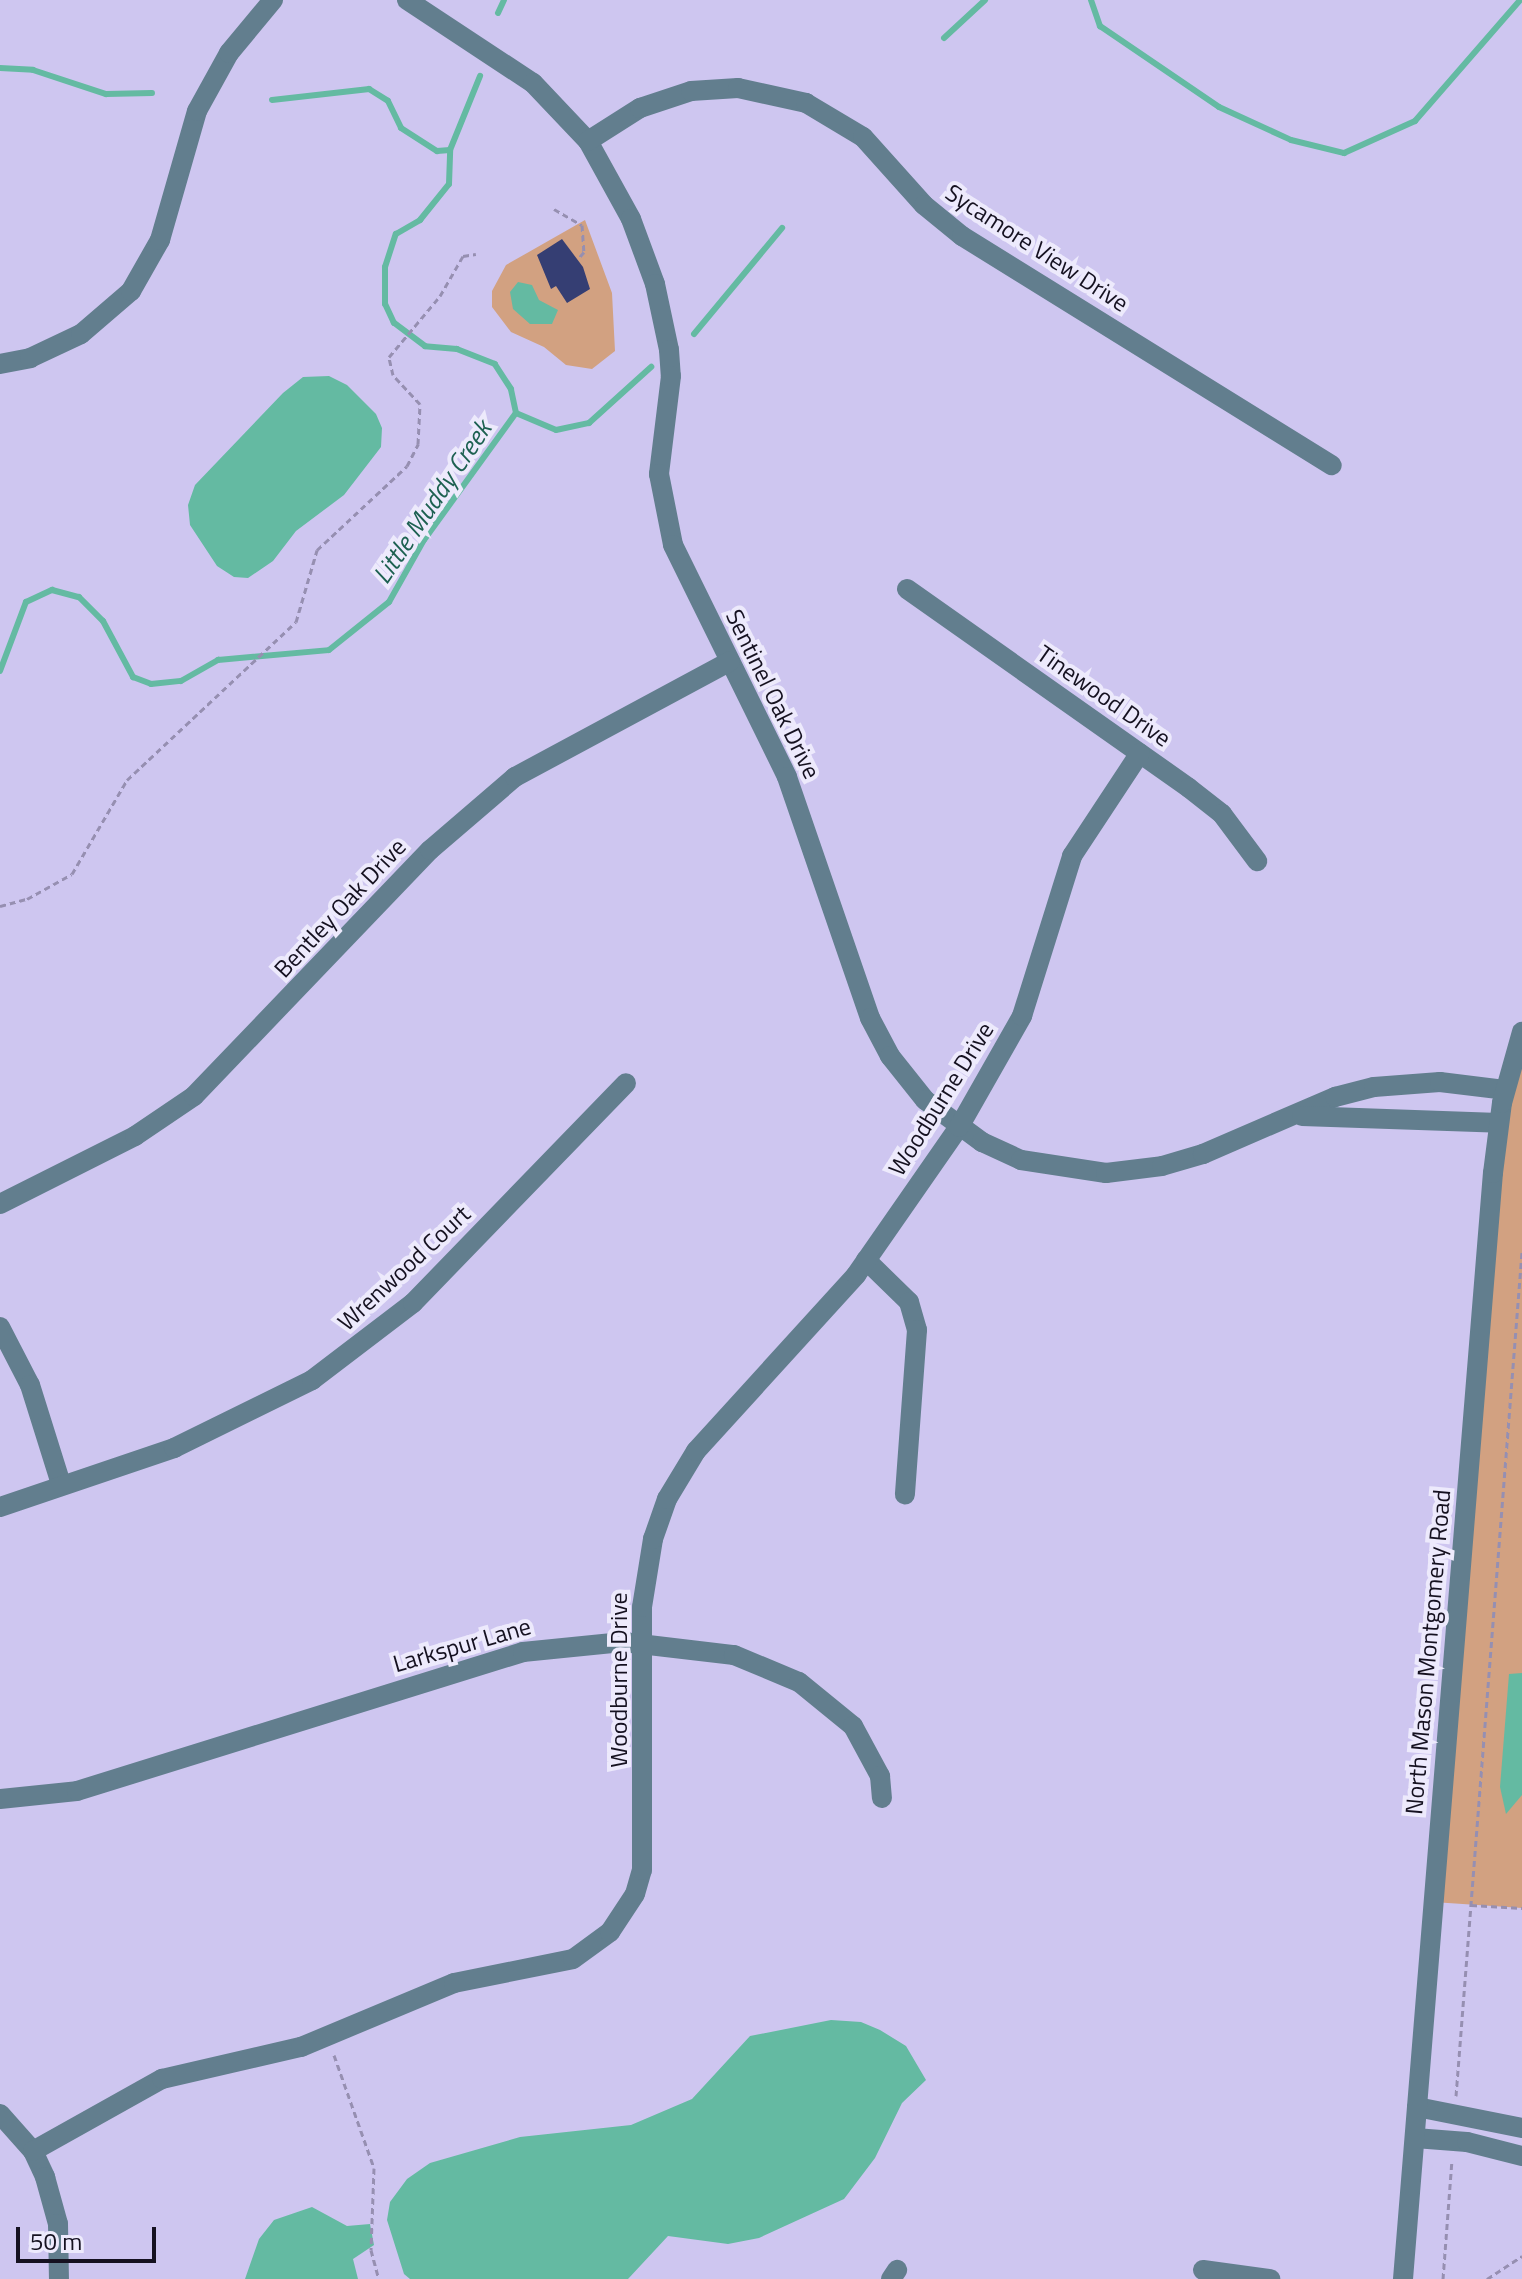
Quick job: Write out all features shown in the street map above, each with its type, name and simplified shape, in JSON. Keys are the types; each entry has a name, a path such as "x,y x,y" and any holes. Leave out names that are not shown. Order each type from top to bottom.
{"street":[{"path":"0,364 30,358 81,334 131,291 160,240 197,111 229,53 273,0"},
{"name":"Sentinel Oak Drive","path":"407,0 533,83 588,141 631,219 655,284 671,376 660,498 681,567 787,777 870,1018 906,1079 959,1127 1021,1160 1106,1173 1162,1166 1374,1087 1440,1082 1505,1090"},
{"name":"Sycamore View Drive","path":"588,141 640,108 691,91 761,91 806,103 863,137 924,205 962,236 1332,465"},
{"name":"Tinewood Drive","path":"907,589 1222,814 1257,861"},
{"name":"Bentley Oak Drive","path":"0,1204 135,1136 194,1096 430,850 515,777 730,661"},
{"name":"Woodburne Drive","path":"33,2151 162,2079 272,2056 328,2037 454,1983 573,1959 610,1932 635,1894 645,1850 641,1642 653,1539 680,1475 866,1260 959,1127 1022,1016 1072,856 1140,753"},
{"name":"North Mason Montgomery Road","path":"1403,2279 1499,1123 1522,1032"},
{"name":"Wrenwood Court","path":"0,1507 226,1426 358,1348 413,1303 626,1083"},
{"name":"Sentinel Oak Drive","path":"1294,1116 1499,1123"},
{"path":"866,1260 909,1302 917,1330 905,1495"},
{"path":"0,1327 30,1385 61,1484"},
{"name":"Larkspur Lane","path":"0,1799 77,1791 523,1652 579,1643 641,1642 734,1655 799,1682 853,1726 880,1776 882,1798"},
{"path":"1417,2107 1522,2128"},
{"path":"0,2114 33,2151 58,2224 59,2279"},
{"path":"1415,2138 1467,2142 1522,2156"},
{"path":"1203,2270 1270,2279"}],"path":[{"path":"554,209 582,225 585,238 578,259"},
{"path":"0,906 27,899 72,874 127,780 296,622 324,540 407,466 418,444 420,404 389,366 396,345 440,296 463,256 476,254"},
{"path":"1456,2103 1522,1251"},
{"path":"1471,1905 1522,1908"},
{"path":"328,2037 374,2168 371,2250 379,2279"},
{"path":"1443,2279 1453,2156"},
{"path":"1487,2279 1522,2256"}],"shaded area":[{"path":"585,220 612,293 615,351 592,369 566,365 544,347 511,332 492,307 492,291 506,265"},
{"path":"518,282 532,285 539,300 558,310 552,324 530,324 513,309 510,292"},
{"path":"329,376 347,385 376,414 382,428 381,447 344,495 296,531 273,561 248,578 234,577 217,566 190,525 188,505 195,485 283,393 303,377"},
{"path":"1522,1032 1522,1908 1433,1902 1493,1173"},
{"path":"1522,1673 1522,1795 1506,1814 1500,1787 1509,1674"},
{"path":"831,2020 861,2022 906,2046 926,2080 902,2103 875,2158 844,2199 759,2238 728,2244 668,2236 628,2279 410,2279 404,2274 387,2220 390,2202 407,2179 430,2163 520,2137 631,2125 692,2099 750,2036"},
{"path":"312,2207 347,2226 370,2224 374,2245 353,2259 358,2279 245,2279 259,2239 274,2220"}],"building":[{"path":"562,239 583,267 590,289 567,303 556,286 551,289 537,255"}],"waterway":[{"name":"Little Muddy Creek","path":"498,13 504,0"},
{"path":"944,38 985,0"},
{"name":"Little Muddy Creek","path":"1091,0 1100,26 1219,107 1291,140 1344,153 1415,121 1520,0"},
{"path":"0,68 33,70 106,94 152,93"},
{"name":"Little Muddy Creek","path":"0,671 26,602 52,590 79,597 103,621 133,677 151,684 181,681 218,660 329,650 389,602 424,540 516,413 511,389 495,364 457,349 425,346 394,323 385,304 385,267 396,234 420,220 449,184 450,150 480,76"},
{"path":"272,100 369,89 388,101 401,128 437,151 450,150"},
{"path":"694,334 782,228"},
{"path":"516,413 556,430 589,423 651,367"}]}
